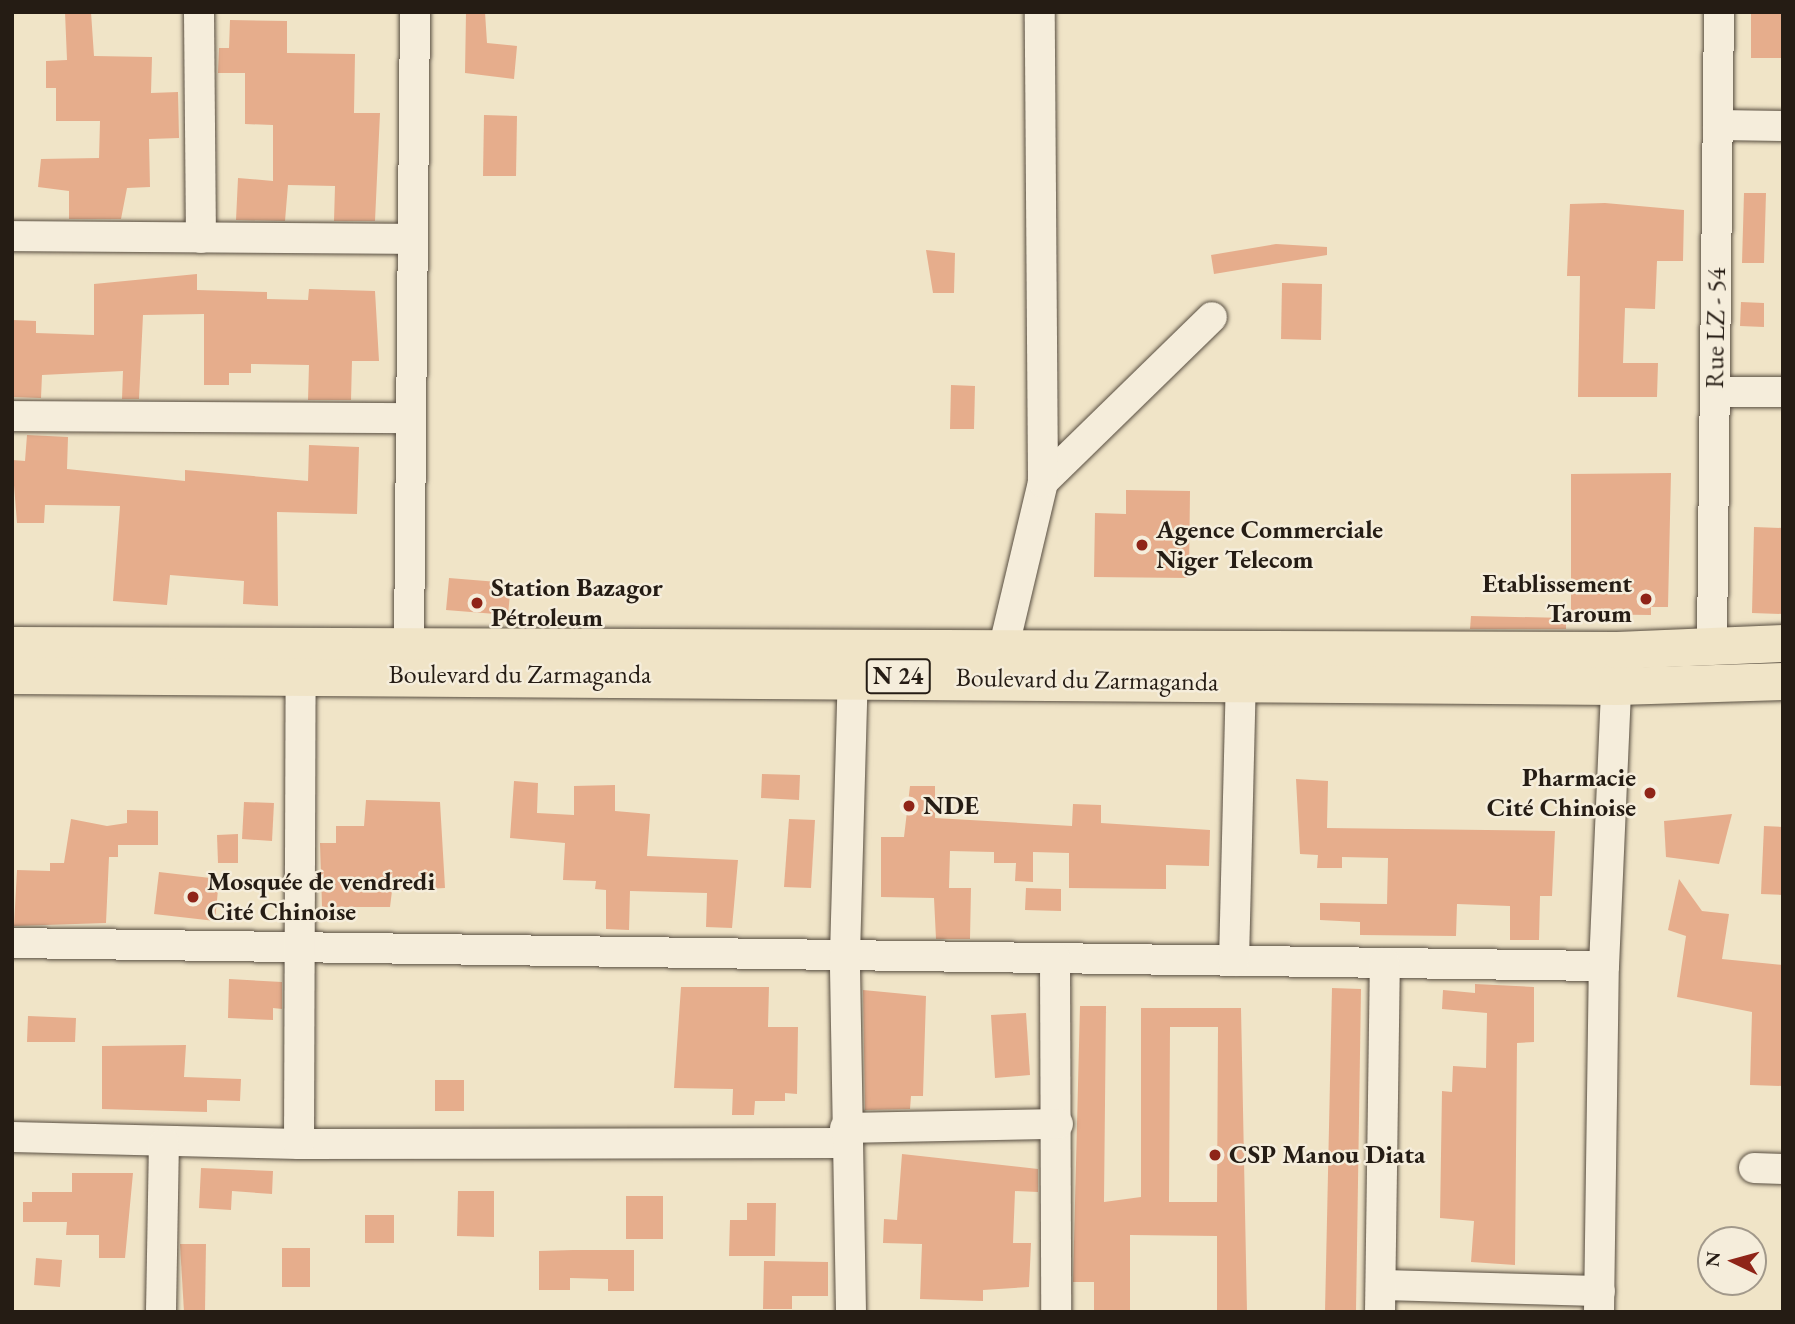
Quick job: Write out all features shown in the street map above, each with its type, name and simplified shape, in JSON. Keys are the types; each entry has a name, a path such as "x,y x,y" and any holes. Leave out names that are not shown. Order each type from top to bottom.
{"main road":[{"name":"Boulevard du Zarmaganda","path":"12,675 301,675 482,659 1001,661 1617,650 1783,643"},
{"name":"Boulevard du Zarmaganda","path":"12,645 409,644 482,659 853,676 1001,661 1241,684 1617,686 1783,681"}],"street":[{"path":"199,12 201,237"},
{"path":"409,644 415,12"},
{"path":"1001,661 1043,482 1041,12"},
{"name":"Rue LZ - 54","path":"1712,644 1719,12"},
{"path":"1718,125 1783,126"},
{"path":"12,236 412,239"},
{"path":"1043,482 1212,317"},
{"path":"1715,392 1783,392"},
{"path":"12,416 411,418"},
{"path":"1385,963 1380,1298 1600,1301 1604,966 1617,650"},
{"path":"299,1144 301,675"},
{"path":"851,1312 845,1136 845,955 853,676"},
{"path":"1234,961 1241,684"},
{"path":"12,943 1604,966"},
{"path":"1055,958 1058,1124 1056,1312"},
{"path":"12,1137 164,1143 299,1144 845,1136 1058,1124"},
{"path":"161,1312 164,1143"}],"building":[{"path":"65,12 91,12 94,56 152,57 151,93 178,92 179,138 149,139 150,187 127,188 121,219 69,219 69,191 38,187 41,159 99,158 100,121 56,121 56,88 46,88 46,61 67,60"},
{"path":"466,12 485,12 487,43 517,46 514,79 465,73"},
{"path":"1751,12 1783,12 1783,58 1751,58"},
{"path":"230,20 287,21 287,53 355,54 354,113 380,113 375,221 334,221 335,186 288,185 285,221 236,220 238,178 273,181 273,125 245,124 245,73 218,73 219,48 229,48"},
{"path":"484,115 517,116 516,176 483,176"},
{"path":"1744,193 1766,193 1764,263 1742,263"},
{"path":"1605,203 1684,210 1683,261 1657,261 1655,309 1625,308 1623,363 1658,363 1657,397 1578,397 1580,276 1567,276 1570,204"},
{"path":"1276,244 1327,247 1327,255 1214,274 1211,255"},
{"path":"926,250 955,253 954,293 933,293"},
{"path":"197,274 197,290 267,292 267,299 308,300 309,289 375,291 379,361 352,361 351,400 308,400 309,365 251,364 251,373 229,373 229,385 204,385 204,314 143,315 139,399 122,399 123,371 42,375 41,398 12,397 12,320 36,321 36,333 94,335 94,284"},
{"path":"1282,283 1322,284 1321,340 1281,339"},
{"path":"1741,302 1764,303 1764,327 1740,326"},
{"path":"951,385 975,386 974,429 950,429"},
{"path":"27,435 68,437 67,469 185,481 185,470 308,481 309,445 359,447 357,514 277,512 278,606 243,604 244,581 170,575 167,605 113,601 120,506 45,505 44,523 17,523 12,460 25,461"},
{"path":"1671,473 1668,607 1651,607 1651,615 1571,614 1571,474"},
{"name":"Agence Commerciale Niger Telecom","path":"1126,490 1190,491 1189,578 1094,577 1095,513 1126,514"},
{"path":"1754,527 1783,528 1783,614 1752,613"},
{"path":"449,578 511,583 508,615 446,610"},
{"path":"1471,616 1566,618 1566,629 1470,629"},
{"path":"762,774 800,775 799,800 761,798"},
{"path":"1296,779 1328,781 1327,828 1555,831 1552,896 1540,896 1539,940 1510,940 1510,906 1457,904 1456,936 1360,935 1360,922 1320,920 1320,903 1387,904 1388,858 1342,857 1342,868 1317,868 1318,855 1300,854"},
{"path":"514,781 538,783 537,813 574,815 574,786 615,785 615,811 650,814 647,856 738,860 732,928 706,927 707,893 630,891 629,930 606,929 606,890 595,889 596,881 563,880 565,843 510,838"},
{"path":"910,786 935,786 935,818 1072,826 1073,804 1101,805 1101,823 1210,830 1209,866 1166,865 1166,889 1069,888 1069,853 1033,852 1033,882 1015,881 1016,863 994,863 994,852 950,851 949,888 971,888 970,939 936,939 934,898 881,897 881,837 904,837"},
{"path":"366,800 440,802 445,888 392,891 390,907 322,907 320,843 336,843 336,826 364,826"},
{"path":"244,802 274,803 272,841 242,839"},
{"path":"127,810 158,811 158,845 118,845 118,857 109,857 106,923 14,926 17,870 50,871 50,863 64,863 71,819 107,826 127,823"},
{"path":"1732,814 1719,864 1666,857 1664,821"},
{"path":"789,819 815,820 811,888 784,887"},
{"path":"1764,826 1783,827 1783,895 1761,894"},
{"path":"238,834 238,863 218,863 217,835"},
{"path":"159,872 219,879 215,921 154,914"},
{"path":"1679,879 1702,911 1729,914 1722,959 1783,965 1783,1086 1750,1085 1752,1012 1677,997 1686,936 1668,930"},
{"path":"1026,888 1061,889 1061,911 1025,910"},
{"path":"229,979 282,982 282,1009 273,1008 273,1020 228,1018"},
{"path":"1475,984 1534,987 1534,1042 1517,1043 1515,1265 1471,1262 1474,1221 1440,1218 1442,1091 1452,1092 1453,1066 1486,1068 1487,1013 1442,1009 1443,990 1475,993"},
{"path":"681,987 769,987 768,1027 798,1027 797,1094 785,1093 785,1101 755,1101 754,1115 732,1115 733,1089 674,1088"},
{"path":"1332,988 1361,989 1356,1312 1325,1312"},
{"path":"863,990 926,996 923,1096 911,1096 910,1109 865,1110"},
{"path":"1080,1006 1106,1006 1104,1202 1141,1197 1141,1008 1241,1008 1247,1312 1217,1312 1217,1236 1130,1235 1130,1310 1094,1310 1094,1282 1073,1282","holes":["1170,1027 1218,1027 1217,1202 1169,1202"]},
{"path":"1026,1013 1030,1075 995,1078 991,1015"},
{"path":"28,1016 76,1018 75,1042 27,1042"},
{"path":"186,1045 184,1077 241,1079 240,1101 207,1100 207,1112 102,1109 102,1046"},
{"path":"435,1080 464,1080 464,1111 435,1111"},
{"path":"902,1154 1038,1169 1038,1192 1015,1191 1013,1243 1031,1243 1029,1287 983,1290 983,1301 920,1299 922,1244 883,1243 884,1219 897,1220"},
{"path":"201,1168 273,1171 272,1194 232,1191 231,1210 199,1208"},
{"path":"72,1173 133,1173 125,1258 99,1258 99,1235 66,1235 67,1222 23,1222 23,1202 32,1202 32,1192 72,1192"},
{"path":"458,1191 494,1191 494,1237 457,1236"},
{"path":"626,1196 663,1196 663,1239 626,1239"},
{"path":"747,1203 776,1203 775,1256 729,1256 730,1220 747,1220"},
{"path":"365,1215 394,1215 394,1243 365,1243"},
{"path":"180,1244 206,1244 205,1312 184,1312"},
{"path":"282,1248 310,1248 310,1287 282,1287"},
{"path":"634,1250 634,1291 608,1291 608,1279 570,1278 570,1290 539,1290 539,1251"},
{"path":"36,1258 62,1260 60,1287 34,1285"},
{"path":"764,1261 828,1262 828,1296 792,1296 792,1309 763,1309"}],"place":[{"name":"Agence Commerciale Niger Telecom","path":"1142,545"},
{"name":"Etablissement Taroum","path":"1646,599"},
{"name":"Station Bazagor Pétroleum","path":"477,603"},
{"name":"Pharmacie Cité Chinoise","path":"1650,793"},
{"name":"NDE","path":"909,806"},
{"name":"Mosquée de vendredi Cité Chinoise","path":"193,897"},
{"name":"CSP Manou Diata","path":"1215,1155"}]}
